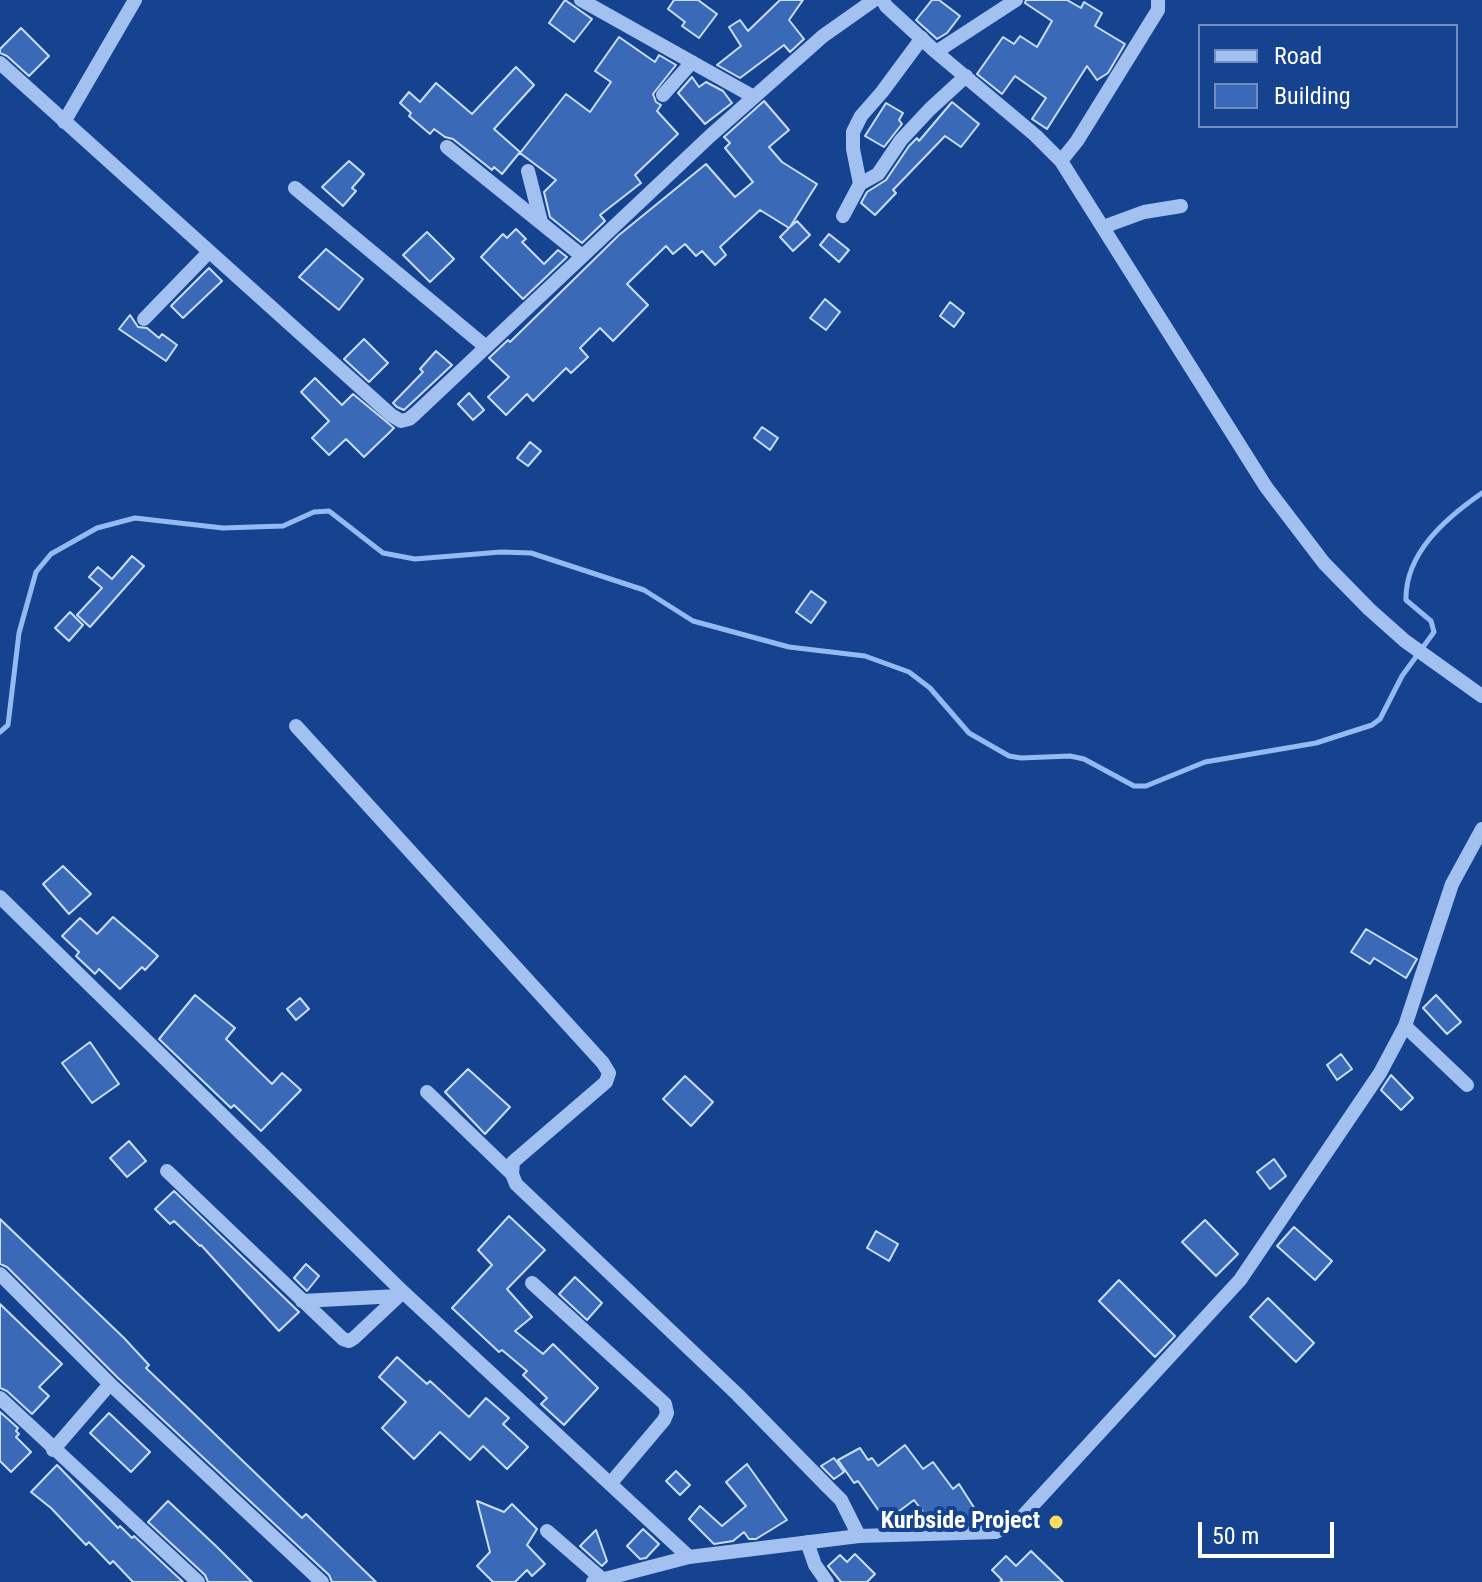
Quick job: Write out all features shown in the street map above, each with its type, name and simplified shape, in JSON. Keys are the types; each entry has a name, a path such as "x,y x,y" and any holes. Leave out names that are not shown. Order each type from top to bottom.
{"street":[{"path":"64,122 135,0"},
{"path":"581,0 754,97"},
{"path":"936,52 1016,0"},
{"path":"1061,161 1077,141 1158,10 1158,0"},
{"path":"0,63 401,421 409,419 823,36 872,1 886,6 1061,161 1266,487 1324,563 1405,641 1482,696"},
{"path":"860,184 853,132 861,116 922,38"},
{"path":"663,95 692,62"},
{"path":"843,216 860,184 878,174 910,130 966,76"},
{"path":"447,147 582,256"},
{"path":"528,171 541,223"},
{"path":"295,188 486,347"},
{"path":"1103,227 1144,212 1181,206"},
{"path":"144,319 209,252"},
{"path":"296,726 609,1073 606,1082 513,1162 512,1174"},
{"path":"547,1531 597,1580 689,1557 807,1542 859,1536 996,1532 1021,1518 1240,1280 1380,1073 1405,1026 1452,884 1482,829"},
{"path":"0,897 401,1294 689,1557"},
{"path":"1405,1026 1467,1085"},
{"path":"427,1092 512,1174 516,1184 738,1395 841,1500 859,1536"},
{"path":"167,1171 343,1339 349,1341 401,1294"},
{"path":"0,1274 110,1384 322,1582"},
{"path":"532,1283 665,1404 667,1413 664,1420 610,1484"},
{"path":"302,1301 401,1294"},
{"path":"53,1450 110,1384"},
{"path":"0,1398 198,1582"},
{"path":"807,1542 815,1565 827,1582"}],"building":[{"path":"565,0 592,19 574,42 549,23"},
{"path":"674,0 698,0 717,14 699,38 682,26 685,22 668,9"},
{"path":"780,0 803,0 789,20 804,39 790,52 784,45 740,78 717,65 741,46 729,27 740,20 748,31"},
{"path":"932,0 939,0 960,16 947,33 937,39 916,20"},
{"path":"1026,0 1067,0 1081,8 1084,2 1102,13 1095,26 1125,44 1108,73 1097,80 1087,66 1047,129 1032,119 1046,98 1015,76 1002,94 977,74 1003,37 1014,44 1020,36 1037,47 1052,21 1025,3"},
{"path":"21,28 49,56 29,76 0,53 0,49"},
{"path":"619,37 655,62 659,55 676,65 653,94 661,105 657,111 678,134 635,175 641,183 600,215 605,221 582,243 550,217 544,192 556,180 520,153 566,94 590,112 611,82 595,71"},
{"path":"516,67 534,85 494,129 520,152 502,174 494,167 492,170 453,139 434,129 430,134 409,116 411,113 400,103 409,92 420,102 436,83 472,114"},
{"path":"692,77 699,87 706,82 723,91 732,103 705,124 678,93"},
{"path":"764,101 789,130 769,147 782,162 817,184 790,227 797,221 810,235 793,251 780,237 789,228 760,210 720,247 726,255 715,265 702,251 696,256 685,244 673,254 666,246 627,284 648,305 613,341 600,328 580,348 588,357 571,373 566,368 533,401 527,394 506,415 488,397 509,377 489,358 508,340 510,342 619,235 706,164 735,197 753,182 725,148 730,143 724,137"},
{"path":"952,102 979,124 961,147 945,136 893,190 896,193 875,215 861,203 867,192 886,180 909,146 917,138 919,141"},
{"path":"886,103 903,113 899,120 902,124 884,147 865,136"},
{"path":"349,161 364,174 352,188 356,191 343,206 322,187"},
{"path":"516,229 526,239 522,242 544,264 558,250 567,257 523,299 481,257 503,234 507,238"},
{"path":"427,232 454,259 430,282 403,255"},
{"path":"829,234 849,250 839,262 820,245"},
{"path":"326,249 363,279 339,310 299,277"},
{"path":"209,268 222,281 183,318 171,306"},
{"path":"825,299 840,312 826,330 810,318"},
{"path":"950,302 964,313 954,327 940,316"},
{"path":"130,315 138,327 147,328 159,338 162,334 177,345 166,361 119,329"},
{"path":"364,339 388,363 369,382 344,359"},
{"path":"436,351 452,365 404,410 397,407 393,403 423,372 420,369"},
{"path":"315,378 342,405 353,394 394,428 364,457 346,439 329,455 312,438 329,421 301,392"},
{"path":"469,393 484,410 473,420 458,404"},
{"path":"762,427 778,438 770,450 754,438"},
{"path":"530,442 541,451 528,466 517,458"},
{"path":"132,556 144,566 90,627 77,615 102,588 89,577 98,567 112,579"},
{"path":"811,591 826,602 811,623 796,612"},
{"path":"70,612 83,625 69,641 55,628"},
{"path":"63,866 91,894 69,914 43,884"},
{"path":"113,917 158,956 120,989 99,969 95,974 76,956 79,952 62,936 80,918 97,934"},
{"path":"1366,929 1417,959 1406,978 1374,958 1370,964 1351,952"},
{"path":"195,995 235,1028 226,1039 272,1084 282,1073 301,1090 261,1131 234,1105 231,1108 159,1039"},
{"path":"1436,995 1461,1022 1447,1034 1423,1008"},
{"path":"300,998 309,1009 296,1020 287,1009"},
{"path":"90,1042 119,1084 92,1103 62,1063"},
{"path":"1341,1054 1352,1069 1337,1080 1327,1065"},
{"path":"468,1069 510,1107 485,1134 445,1092"},
{"path":"1391,1075 1413,1098 1401,1110 1381,1090"},
{"path":"685,1076 713,1102 691,1126 663,1099"},
{"path":"129,1141 146,1161 127,1177 110,1158"},
{"path":"1274,1159 1286,1176 1270,1189 1257,1172"},
{"path":"174,1191 299,1312 279,1331 201,1245 174,1221 170,1224 155,1209"},
{"path":"509,1216 545,1250 507,1289 532,1317 515,1331 543,1354 553,1344 598,1388 564,1425 541,1404 547,1398 523,1375 527,1371 502,1350 499,1352 452,1308 492,1265 478,1250"},
{"path":"0,1219 124,1338 149,1365 146,1368 302,1518 306,1514 376,1582 332,1582 329,1575 117,1377 7,1267 0,1264"},
{"path":"1205,1220 1238,1254 1216,1276 1182,1242"},
{"path":"1294,1227 1332,1261 1315,1280 1277,1246"},
{"path":"876,1231 898,1244 889,1261 867,1248"},
{"path":"306,1264 319,1276 307,1291 294,1278"},
{"path":"575,1277 602,1303 587,1320 559,1294"},
{"path":"1119,1280 1175,1336 1155,1357 1099,1301"},
{"path":"1268,1298 1314,1343 1296,1362 1250,1317"},
{"path":"0,1304 62,1364 39,1387 49,1396 32,1414 0,1388"},
{"path":"397,1357 427,1384 430,1381 469,1417 486,1398 509,1418 503,1424 528,1447 507,1469 483,1446 470,1460 440,1432 414,1459 382,1428 406,1402 379,1377"},
{"path":"0,1412 18,1428 16,1437 31,1452 11,1472 0,1461"},
{"path":"109,1413 150,1452 131,1472 90,1433"},
{"path":"905,1445 923,1469 933,1462 953,1489 959,1484 982,1520 966,1523 963,1518 955,1523 943,1524 939,1518 932,1524 914,1500 886,1521 858,1481 854,1483 838,1460 860,1448 868,1460 872,1458 878,1466"},
{"path":"834,1458 844,1472 834,1479 821,1466"},
{"path":"747,1464 787,1520 756,1539 749,1539 744,1532 733,1541 714,1544 689,1519 700,1506 722,1526 746,1506 726,1482"},
{"path":"57,1465 118,1528 120,1526 132,1538 134,1536 183,1582 133,1582 89,1542 86,1545 31,1492"},
{"path":"676,1471 690,1485 680,1495 666,1481"},
{"path":"168,1501 252,1582 208,1582 205,1575 148,1522"},
{"path":"477,1501 504,1512 512,1504 537,1529 527,1545 545,1564 532,1576 527,1570 515,1582 493,1582 477,1566 490,1552"},
{"path":"643,1529 659,1544 646,1558 640,1559 627,1546"},
{"path":"596,1530 607,1561 602,1566 580,1546"},
{"path":"1031,1551 1063,1582 1000,1582 1002,1580 992,1570 1006,1556 1016,1566"},
{"path":"855,1554 875,1574 867,1582 841,1582 828,1566 840,1555 847,1562"}],"waterway":[{"path":"0,732 8,725 19,633 36,572 51,554 97,528 135,518 223,528 283,526 314,512 329,511 383,553 415,559 501,552 531,553 644,590 693,621 789,647 865,656 909,672 930,688 969,733 1009,756 1070,756 1084,759 1134,786 1146,786 1205,762 1316,743 1372,725 1380,719 1402,676 1434,632 1431,621 1406,600 1412,567 1442,525 1482,493"}],"place":[{"name":"Kurbside Project","path":"1056,1522"}]}
